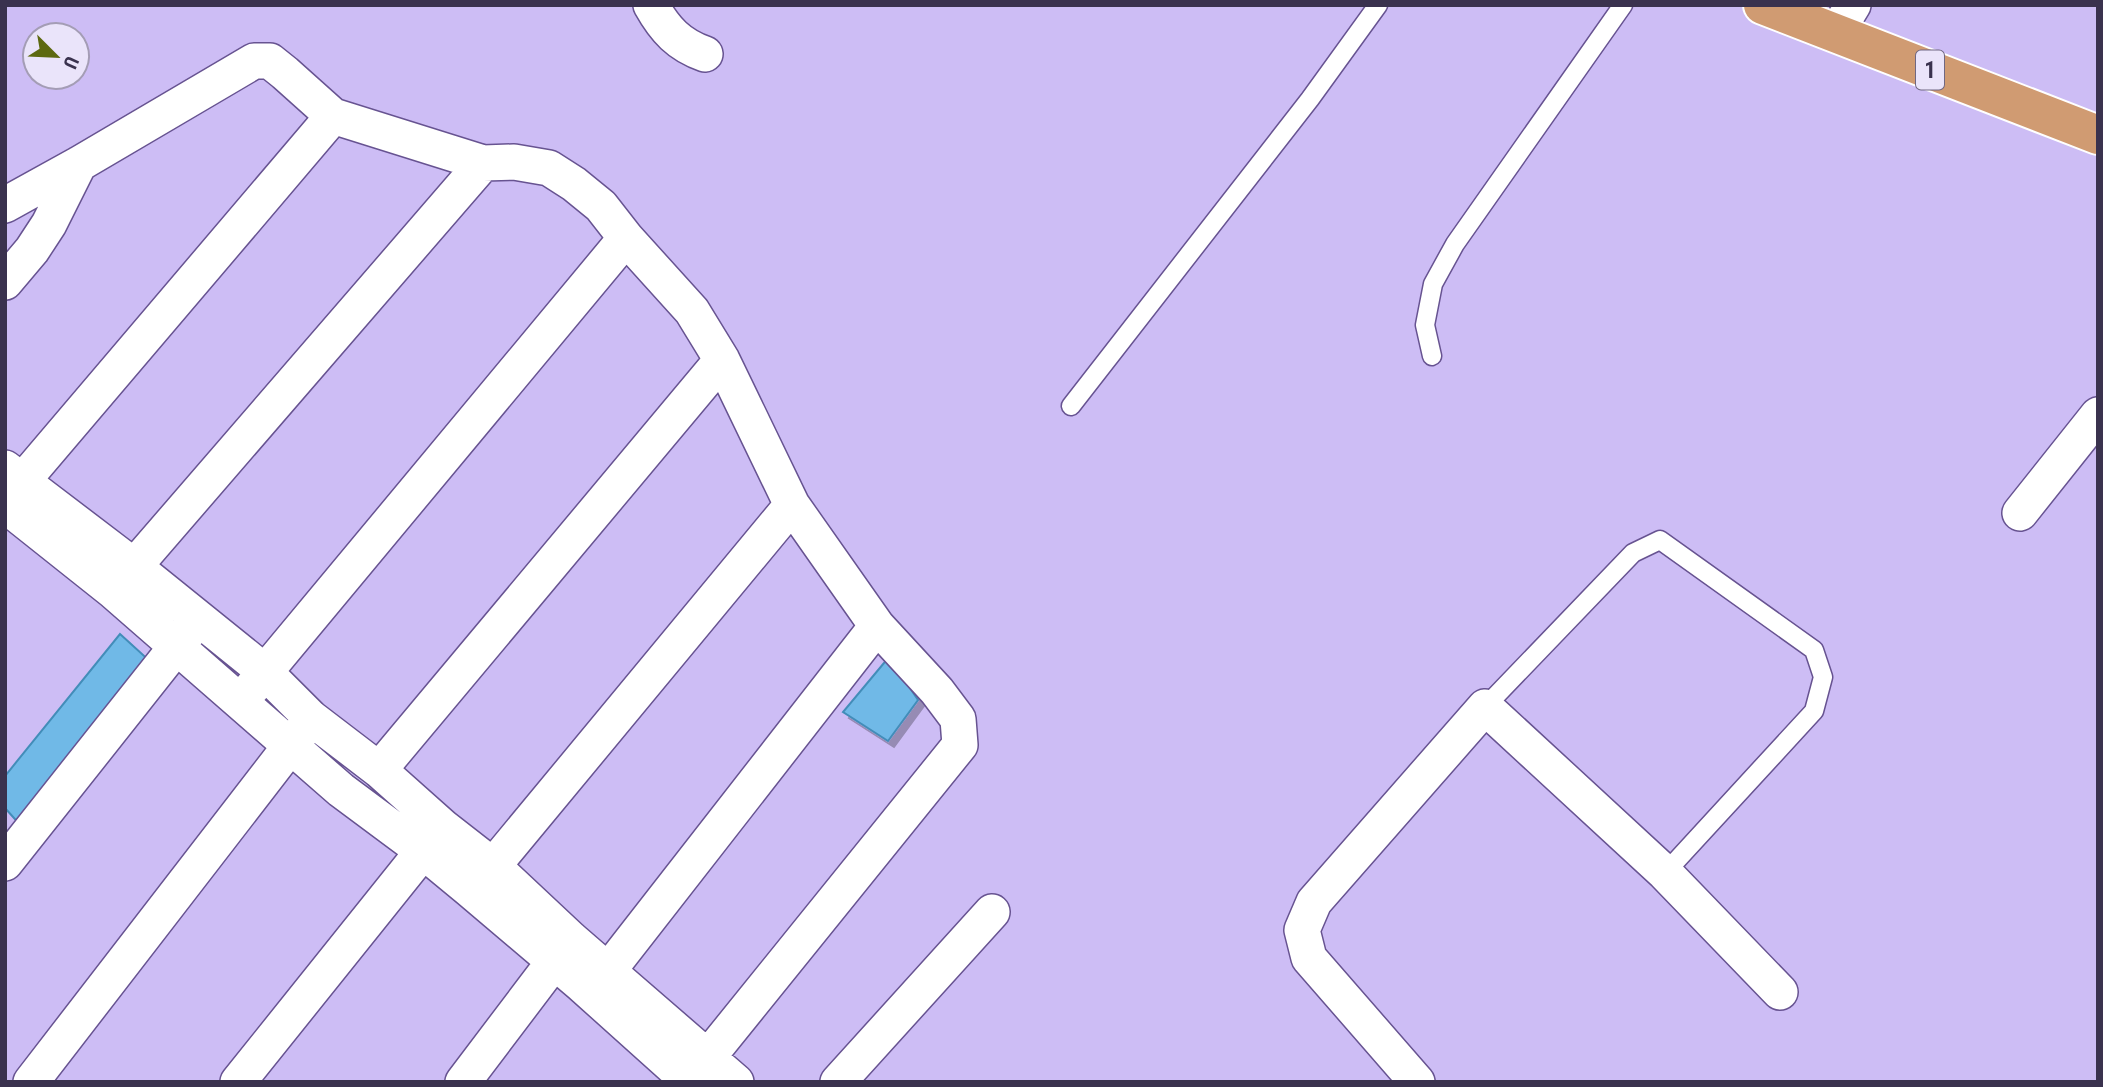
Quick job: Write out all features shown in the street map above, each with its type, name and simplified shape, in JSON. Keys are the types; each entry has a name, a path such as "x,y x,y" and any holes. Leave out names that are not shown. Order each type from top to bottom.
{"highway":[{"name":"1","path":"1763,5 1845,19 2098,135"}],"street":[{"path":"651,5 676,40 705,54"},
{"path":"5,205 254,61 270,61 333,116 483,163 514,162 548,168 574,184 601,206 692,312 722,360 792,505 877,626 937,691 958,719 960,745 681,1064"},
{"path":"333,116 9,489 124,579 199,619 265,672 312,718 379,770 433,839 562,950 608,971 681,1064"},
{"path":"124,579 483,163"},
{"path":"5,282 32,250 49,224 79,164"},
{"path":"240,701 626,238"},
{"path":"379,770 722,360"},
{"path":"2020,513 2098,415"},
{"path":"493,866 792,505"},
{"path":"124,579 177,646 341,789 433,839 493,866 562,950 582,985 681,1064 736,1082"},
{"path":"5,863 199,619"},
{"path":"608,971 877,626"},
{"path":"1417,1082 1309,957 1302,930 1314,902 1485,707 1665,873 1780,992"},
{"path":"31,1082 312,718"},
{"path":"238,1082 433,839"},
{"path":"838,1082 992,912"},
{"path":"463,1082 562,950"}],"lane":[{"path":"1071,405 1310,99 1378,5"},
{"path":"1432,356 1424,325 1433,284 1455,244 1623,5"},
{"path":"1485,707 1633,553 1660,540 1814,650 1823,677 1814,711 1665,873"}],"building":[{"path":"120,634 153,664 22,827 5,808 5,776"},
{"path":"889,657 918,700 888,741 843,712"}]}
